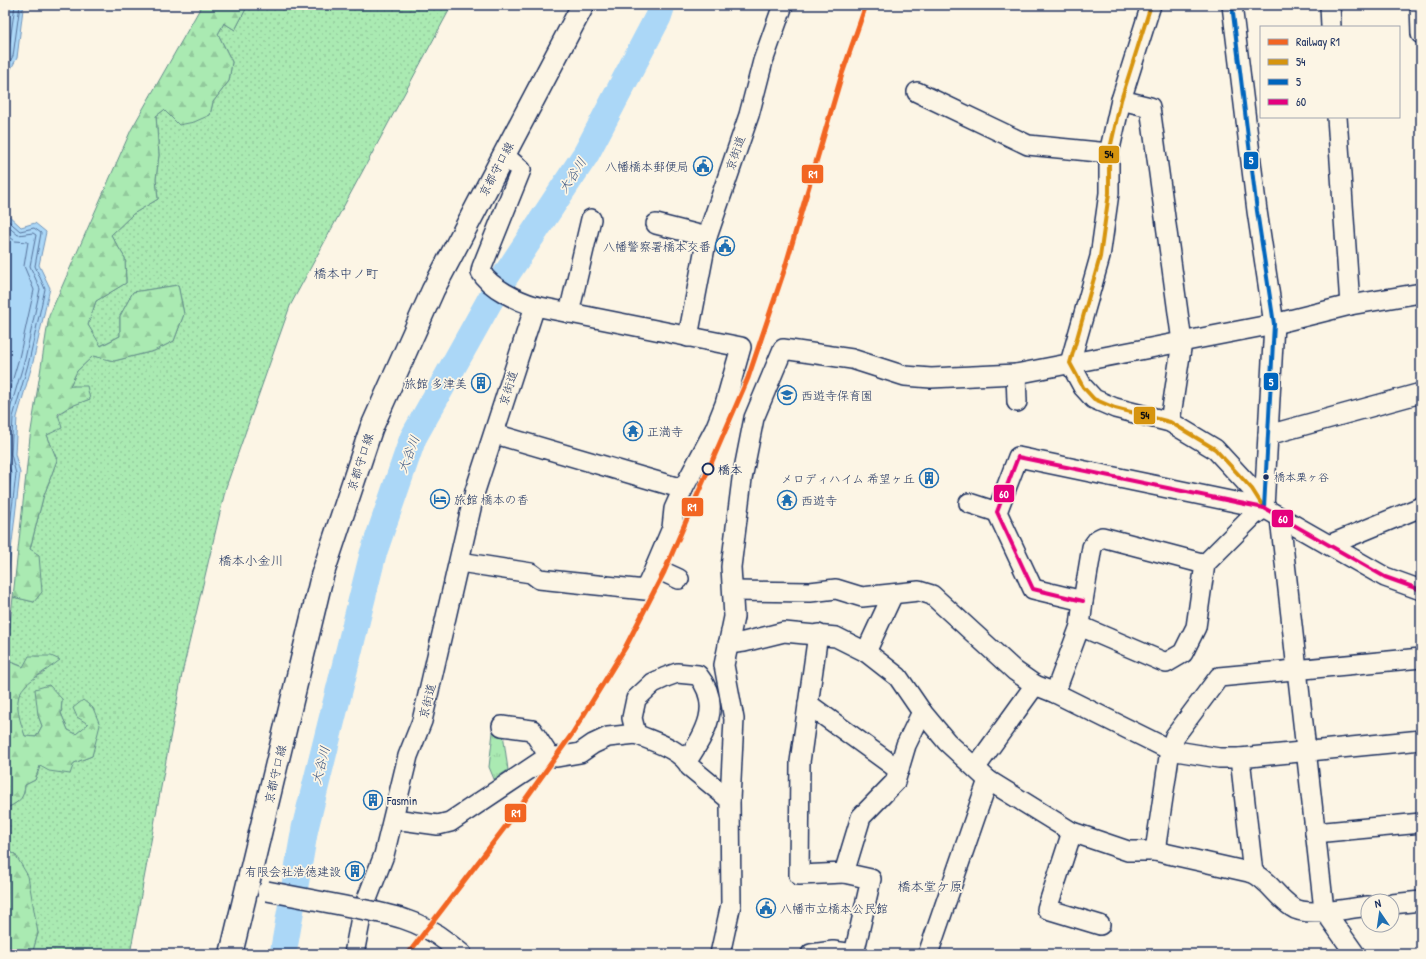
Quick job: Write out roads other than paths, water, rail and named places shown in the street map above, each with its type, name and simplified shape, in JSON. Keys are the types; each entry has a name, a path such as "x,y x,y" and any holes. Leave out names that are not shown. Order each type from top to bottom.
{"main road":[{"name":"京都守口線","path":"231,954 257,889 322,576 371,428 433,290 583,5"}],"street":[{"name":"京街道","path":"688,336 707,237 749,115 763,62 783,5"},
{"path":"1151,5 1121,100 1109,153 1109,193 1100,257 1070,363 1083,387 1094,399 1115,408 1170,422 1215,449 1252,489 1264,508"},
{"path":"1232,5 1257,211 1274,324 1264,508"},
{"path":"1330,5 1332,26"},
{"path":"1420,5 1421,34"},
{"path":"917,92 1028,145 1109,153"},
{"path":"1121,100 1150,107 1182,342 1170,422"},
{"path":"1337,118 1350,305"},
{"path":"460,562 531,573 539,579 645,590 672,528 674,509 715,429 723,410 740,346 535,306 520,302 488,280 481,272 482,267 521,170 504,155"},
{"path":"569,313 591,219"},
{"path":"656,224 707,237"},
{"path":"720,954 731,904 730,800 734,719 724,665 734,617 731,567 742,479 754,418 783,349 852,359 905,376 931,378 1016,374 1274,324 1350,305 1421,293"},
{"name":"京街道","path":"354,954 362,912 384,855 394,819 408,756 422,721 475,492 535,306"},
{"path":"1016,374 1017,402"},
{"path":"1268,435 1421,393"},
{"path":"494,434 683,489"},
{"path":"1083,601 1033,589 997,512 1018,457 1264,508 1385,577 1421,590"},
{"path":"969,503 997,512"},
{"path":"1329,545 1421,507"},
{"path":"1080,626 1166,663 1183,653 1196,628 1205,564 1253,516 1264,508"},
{"path":"1280,518 1324,910 1355,954"},
{"path":"1055,693 1080,626 1092,547 1098,539 1102,537 1205,564"},
{"path":"655,568 679,579"},
{"path":"733,590 810,592 836,589 862,597 919,591 932,595 1015,671 1035,685 1055,693 1170,750 1219,758 1240,758 1421,740"},
{"path":"866,652 893,594"},
{"path":"728,644 744,642 784,632 818,634 836,637 866,652 898,677 922,712 947,742 982,774 1072,832 1128,851 1155,851 1252,873 1262,877 1292,908 1307,913 1360,907"},
{"path":"811,954 832,951 854,954 871,879 844,873 799,875 800,762 818,634"},
{"path":"1155,851 1170,750 1175,736 1218,677 1421,658"},
{"path":"636,734 632,718 636,699 653,683 666,676 677,673 698,675 705,684 709,700 710,715 704,734 687,761"},
{"path":"928,954 982,774 1035,685"},
{"path":"808,704 899,770"},
{"path":"844,873 861,817 895,782 906,745 922,712"},
{"path":"502,726 532,730 549,756"},
{"path":"394,819 438,825 450,822 549,756 557,757 580,752 593,744 608,738 636,734 673,751 687,761 690,767 730,800"},
{"path":"1240,758 1252,873"},
{"path":"1315,833 1421,823"},
{"path":"1072,832 1047,909 1100,925"},
{"path":"257,889 406,919 432,930 462,954"},
{"path":"1400,903 1421,901"}],"water":[{"path":"5,5 25,5 23,9 17,58 5,79"},
{"path":"5,212 21,227 35,223 46,232 39,265 50,288 33,362 17,417 15,454 20,473 5,603"}],"waterway":[{"name":"大谷川","path":"283,954 305,828 373,554 413,438 494,293 586,154 658,17 662,5"}],"rail line":[{"name":"R1","path":"408,954 512,818 572,734 625,648 664,572 748,378 784,271 842,74 866,5"}],"place":[{"name":"八幡橋本郵便局","path":"703,166"},
{"name":"八幡警察署橋本交番","path":"725,246"},
{"name":"旅館 多津美","path":"481,383"},
{"name":"西遊寺保育園","path":"787,395"},
{"name":"正満寺","path":"633,431"},
{"name":"橋本","path":"708,469"},
{"name":"橋本栗ヶ谷","path":"1266,477"},
{"name":"メロディハイム 希望ヶ丘","path":"929,478"},
{"name":"旅館 橋本の香","path":"440,499"},
{"name":"西遊寺","path":"787,500"},
{"name":"Fasmin","path":"373,800"},
{"name":"有限会社浩徳建設","path":"355,871"},
{"name":"八幡市立橋本公民館","path":"766,908"}],"district":[{"name":"橋本中ノ町","path":"346,273"},
{"name":"橋本小金川","path":"251,560"},
{"name":"橋本堂ケ原","path":"930,886"}]}
